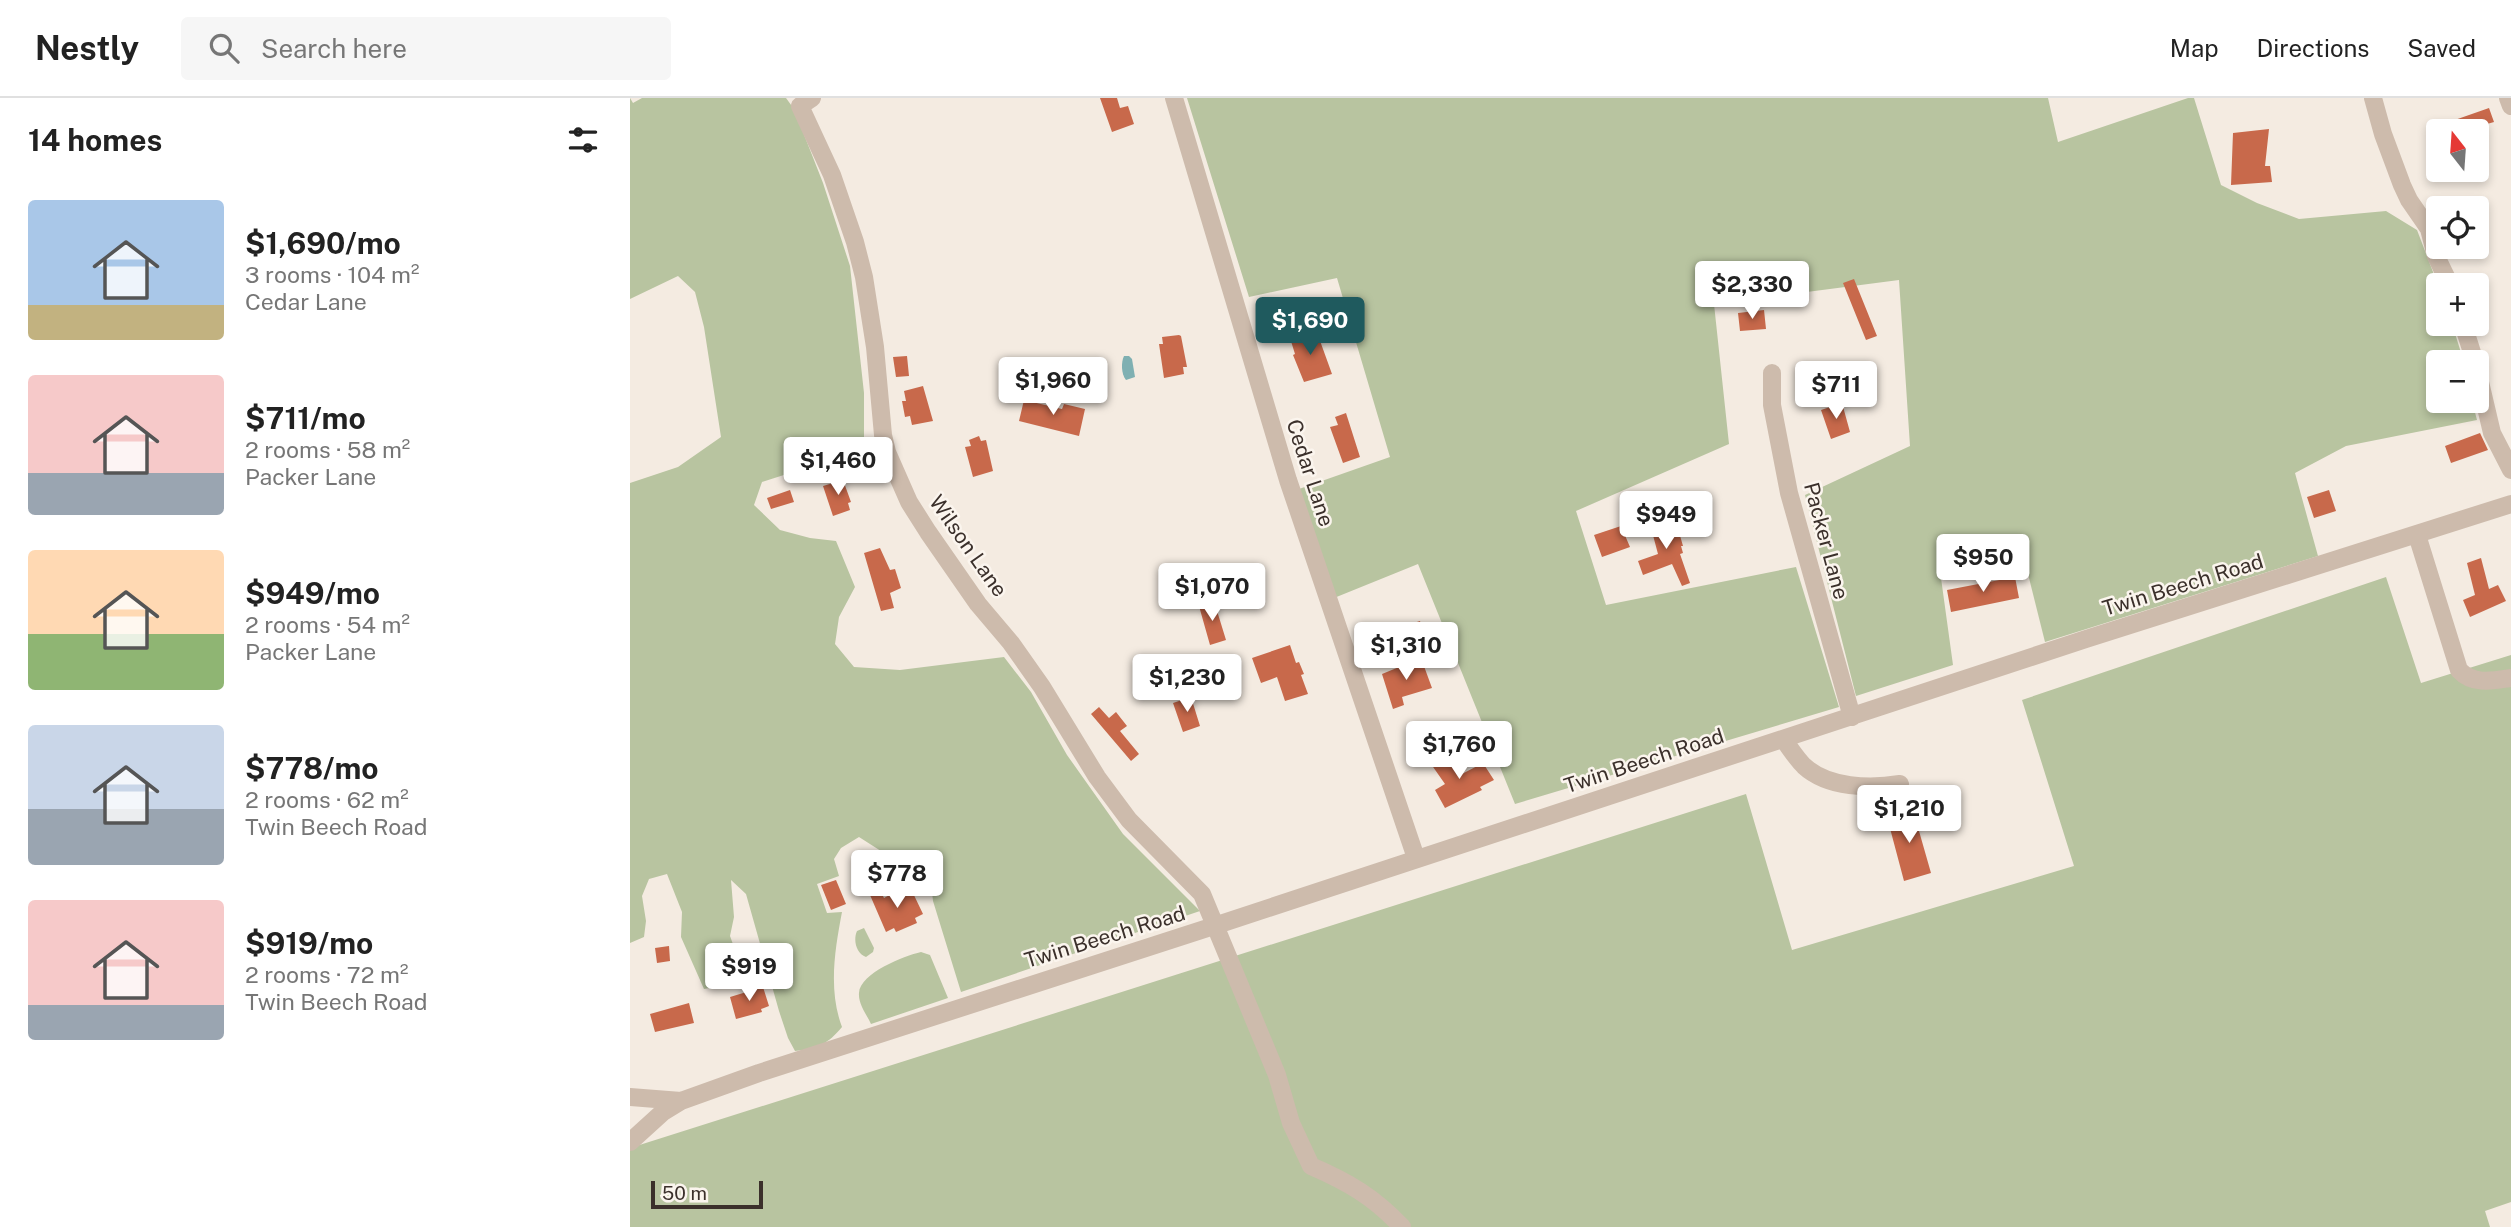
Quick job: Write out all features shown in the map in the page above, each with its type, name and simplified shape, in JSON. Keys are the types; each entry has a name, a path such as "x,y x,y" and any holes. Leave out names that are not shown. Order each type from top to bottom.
{"street":[{"name":"Cedar Lane","path":"1174,98 1288,480 1416,858"},
{"path":"2373,98 2402,185 2409,201 2429,229 2436,256 2444,273"},
{"path":"2508,98 2511,106"},
{"name":"Wilson Lane","path":"803,101 855,242 875,347 883,435 887,452 909,502 978,604 1011,643 1042,687 1097,777 1129,820 1202,894 1217,925 1276,1075 1291,1123 1311,1166 1348,1182 1383,1206 1402,1227"},
{"name":"Packer Lane","path":"1772,373 1772,405 1789,493 1852,717"},
{"path":"2487,413 2492,433 2511,470"},
{"name":"Twin Beech Road","path":"630,1097 681,1101 759,1073 2073,643 2511,504"},
{"path":"2417,535 2459,670 2474,680 2511,678"},
{"path":"1783,740 1805,766 1823,776 1864,788 1900,784"},
{"path":"630,1142 663,1112 681,1101"}],"green space":[{"path":"630,98 633,103 642,98 786,98 794,109 823,183 850,266 864,393 864,442 815,465 762,482 754,505 780,530 836,541 855,587 839,617 835,644 854,667 900,670 1004,657 1031,692 1067,755 1123,834 1200,911 961,992 933,901 931,883 859,837 841,848 834,859 839,876 817,884 827,913 842,912 835,955 834,984 842,1027 822,1045 795,1051 779,1011 746,894 731,880 734,917 730,936 738,958 729,984 704,989 681,937 682,912 667,874 649,879 642,896 646,921 644,937 630,943 630,483 678,467 721,437 704,327 695,292 678,276 630,299"},
{"path":"1187,98 2048,98 2058,142 2194,98 2221,185 2257,203 2299,219 2386,211 2417,230 2433,273 2426,273 2426,336 2456,336 2460,350 2426,350 2426,413 2475,413 2477,420 2346,446 2295,473 2318,556 2045,642 2026,566 1941,578 1953,665 1856,696 1805,495 1910,446 1899,280 1714,304 1729,444 1576,511 1606,605 1796,567 1839,707 1515,804 1418,564 1334,598 1299,489 1390,457 1337,278 1249,297"},
{"path":"2386,577 2421,683 2511,655 2511,1202 2485,1211 2490,1227 630,1227 630,1148 1746,794 1792,950 2074,866 2022,700"},
{"path":"864,928 874,948 866,957 860,953 855,942 857,931"},
{"path":"921,952 930,955 948,998 871,1024 860,1001 861,986 875,972 904,957"}],"water":[{"path":"1124,356 1132,359 1135,377 1126,380 1122,368"}],"building":[{"path":"1100,98 1117,98 1120,108 1128,106 1134,124 1112,132"},
{"path":"2489,108 2494,122 2489,123 2489,119 2458,119"},
{"path":"2269,129 2265,166 2270,166 2272,182 2231,185 2233,133"},
{"path":"1854,279 1877,336 1866,340 1843,283"},
{"path":"1764,310 1766,329 1740,331 1738,313"},
{"path":"1311,332 1314,340 1319,338 1332,374 1304,382 1293,355 1295,354 1290,338"},
{"path":"1179,335 1187,367 1183,367 1184,374 1164,378 1159,344 1163,344 1162,337"},
{"path":"907,356 909,376 896,377 893,357"},
{"path":"923,386 933,421 912,425 910,416 905,417 902,401 906,401 904,391"},
{"path":"1024,400 1062,409 1064,404 1085,409 1079,436 1019,421"},
{"path":"1842,403 1850,432 1831,439 1821,410"},
{"path":"1346,413 1360,457 1343,463 1330,427 1338,425 1335,417"},
{"path":"2480,433 2488,450 2451,463 2445,446"},
{"path":"979,436 981,441 986,440 993,471 973,477 965,447 971,446 969,440"},
{"path":"843,480 851,502 848,503 850,510 833,516 823,486"},
{"path":"790,490 794,502 771,509 767,498"},
{"path":"2329,490 2336,511 2314,518 2307,497"},
{"path":"1669,517 1672,526 1679,532 1683,546 1683,553 1680,554 1690,583 1682,586 1672,564 1643,575 1638,561 1658,554 1650,524"},
{"path":"1621,526 1630,547 1602,557 1594,535"},
{"path":"880,548 890,570 895,569 901,588 890,593 894,608 881,611 864,553"},
{"path":"2481,558 2489,589 2498,585 2506,601 2470,617 2463,600 2475,595 2467,563"},
{"path":"2015,577 2019,598 1951,612 1947,590"},
{"path":"1214,601 1226,640 1210,645 1199,606"},
{"path":"1420,621 1429,651 1413,655 1404,626"},
{"path":"1290,645 1296,663 1299,662 1304,674 1301,675 1308,694 1285,701 1277,677 1261,683 1252,658"},
{"path":"1421,658 1432,688 1402,697 1404,705 1393,709 1382,674"},
{"path":"1191,697 1200,726 1183,732 1173,703"},
{"path":"1099,707 1109,718 1116,712 1127,726 1120,731 1139,754 1131,761 1091,714"},
{"path":"1447,755 1460,775 1483,763 1494,780 1480,787 1482,790 1445,808 1435,790 1445,784 1431,764"},
{"path":"1913,810 1931,873 1904,881 1887,817"},
{"path":"836,880 846,904 831,910 821,885"},
{"path":"880,890 884,898 895,892 898,898 912,891 923,914 915,918 917,923 896,932 894,928 886,932 870,895"},
{"path":"669,946 670,961 657,963 655,948"},
{"path":"763,987 769,1006 761,1009 762,1012 736,1019 730,997"},
{"path":"689,1003 694,1023 655,1032 650,1014"}]}
